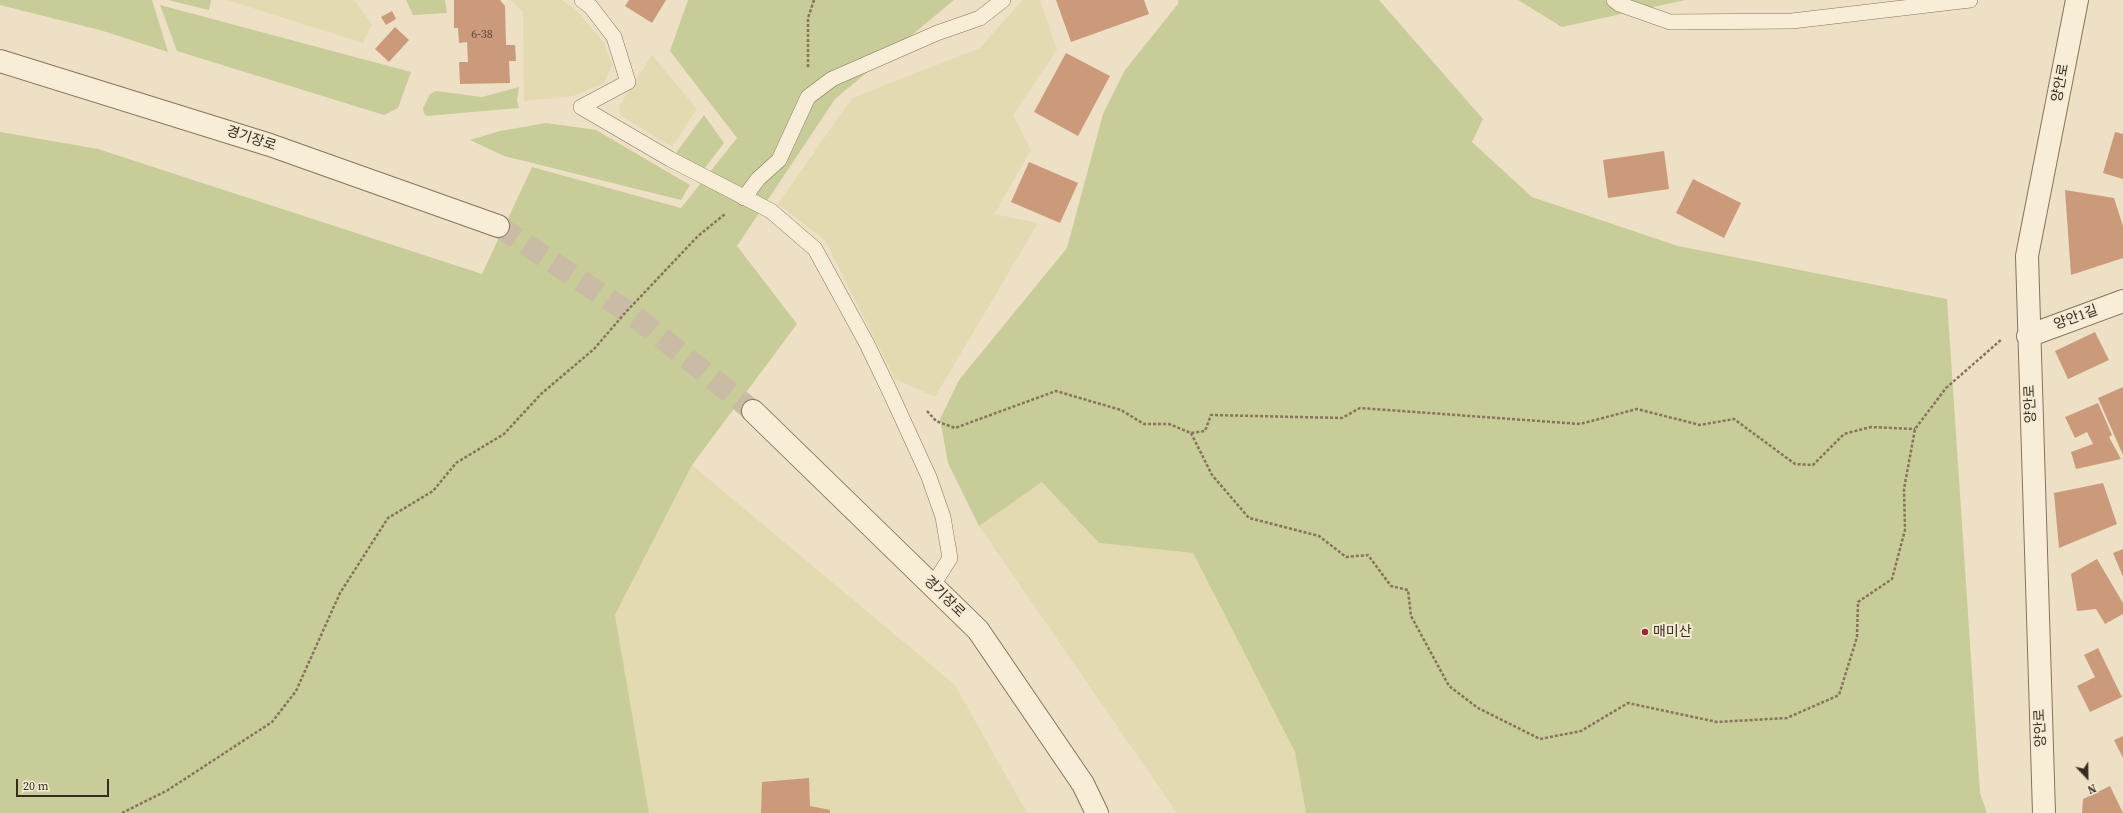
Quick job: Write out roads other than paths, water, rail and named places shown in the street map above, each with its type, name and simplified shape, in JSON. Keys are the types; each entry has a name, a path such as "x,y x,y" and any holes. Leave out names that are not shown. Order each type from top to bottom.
{"street":[{"name":"양안로","path":"2044,813 2027,256 2077,0"},
{"name":"경기장로","path":"0,61 270,145 498,226"},
{"name":"양안1길","path":"2029,325 2123,301"},
{"name":"경기장로","path":"753,411 829,488 978,630 1083,784 1097,813"}],"lane":[{"path":"582,0 591,7 614,37 628,82 581,107 670,159 771,211 815,249 867,344 929,477 944,517 950,558 933,586"},
{"path":"744,198 758,179 779,160 808,97 832,79 937,33 980,18 1003,0"},
{"path":"1614,0 1619,4 1670,22 1792,21 1970,0"}],"tunnel":[{"path":"498,226 637,318 753,411"}],"place":[{"name":"매미산","path":"1645,632"}]}
